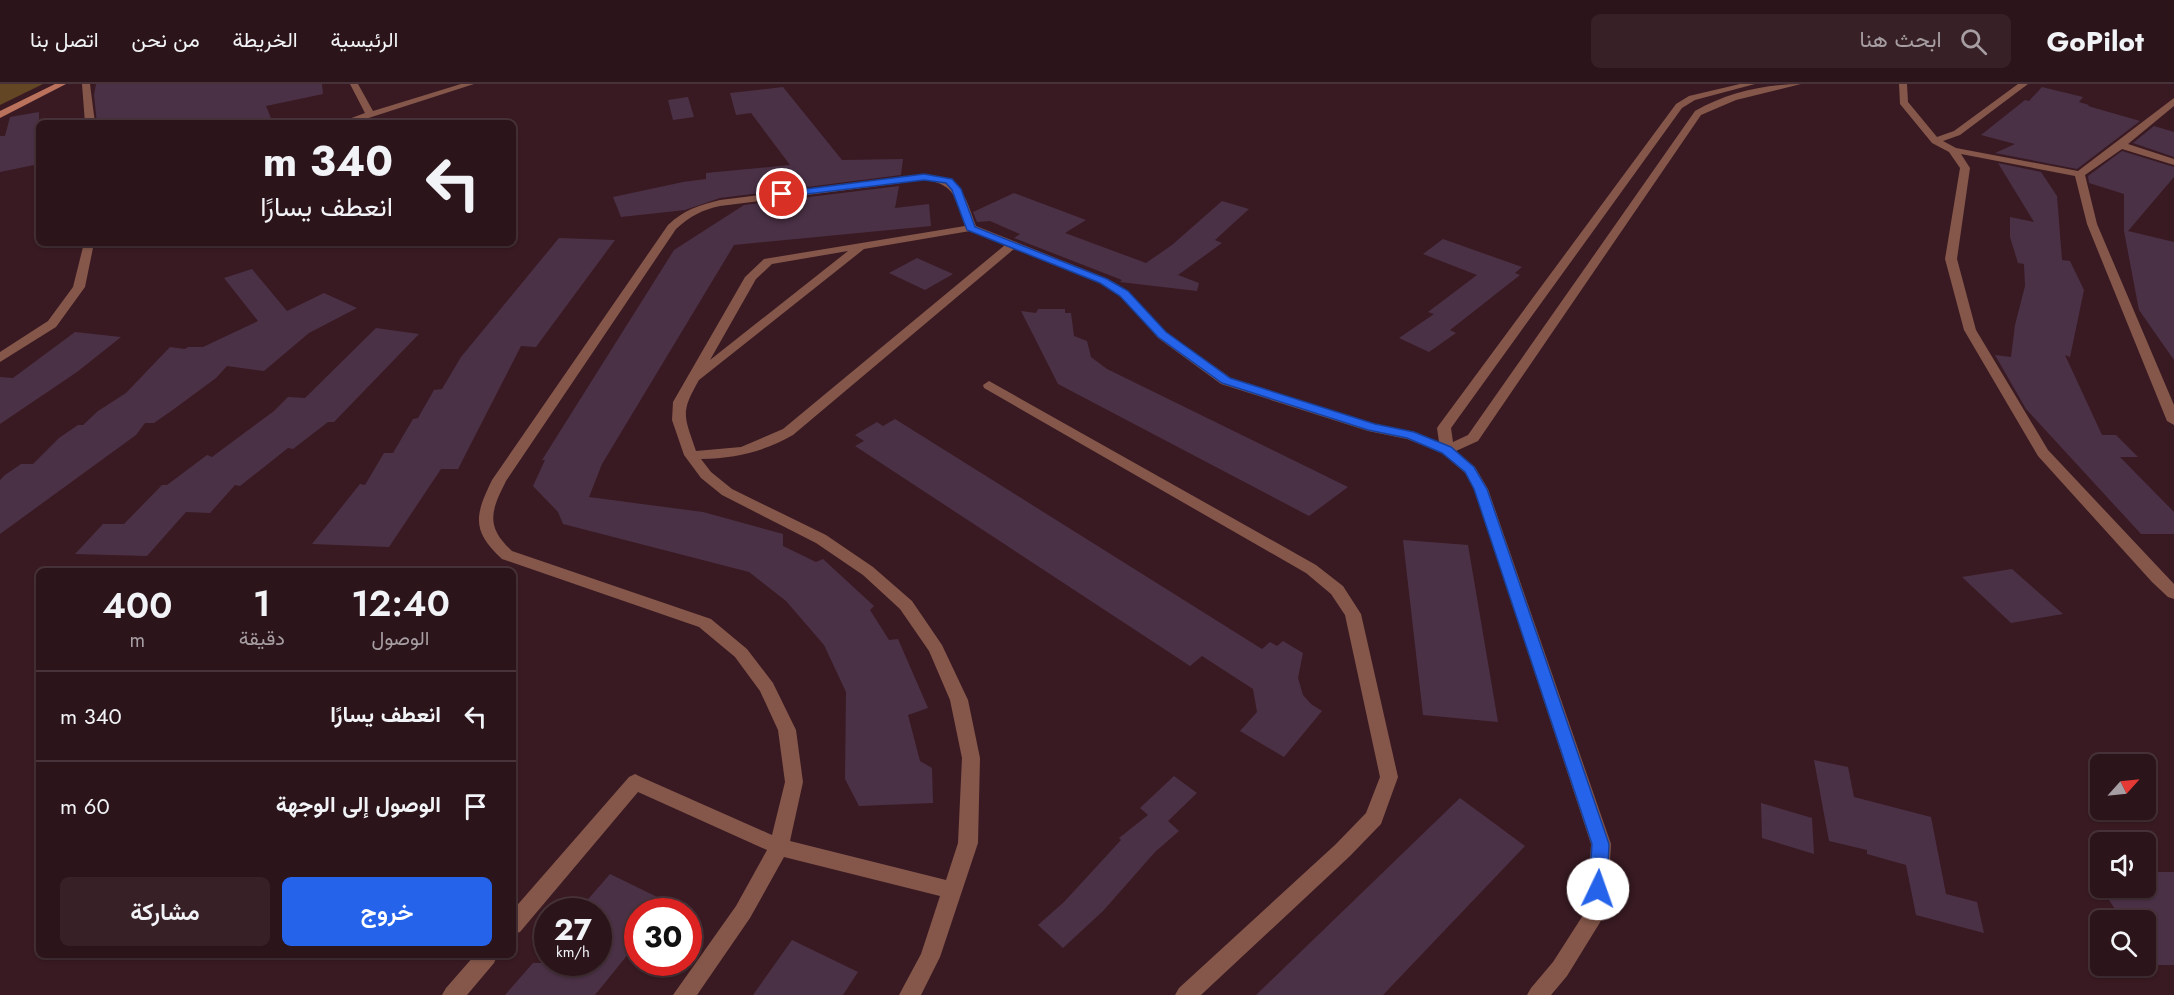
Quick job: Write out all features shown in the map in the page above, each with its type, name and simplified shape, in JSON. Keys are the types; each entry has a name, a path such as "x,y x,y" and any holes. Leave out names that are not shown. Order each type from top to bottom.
{"street":[{"path":"0,115 62,84"},
{"path":"86,84 90,120"},
{"path":"354,84 370,114"},
{"path":"352,120 470,84"},
{"path":"1447,450 1444,428 1679,106 1692,98 1751,84"},
{"path":"1447,450 1473,438 1698,113 1708,106 1724,101 1797,84"},
{"path":"1903,84 1903,102 1935,141 1953,150 2080,174 2121,145 2174,101"},
{"path":"1935,141 1957,133 2024,84"},
{"path":"2121,145 2174,162"},
{"path":"1953,150 1965,168 1951,259 1970,330 2043,453 2174,594"},
{"path":"2080,174 2092,224 2174,421"},
{"path":"684,995 743,912 779,847 794,782 788,730 767,688 741,653 705,622 507,555 491,543 484,523 488,502 498,480 672,227 684,216 699,208 739,200 932,177 948,181 956,189 971,228"},
{"path":"910,995 930,957 968,843 971,758 959,700 936,649 906,604 868,571 821,539 728,492 706,475 691,454 679,420 680,402 758,268 775,260 971,228 1011,246 1104,281 1124,293 1162,335 1226,381 1373,428 1410,435 1447,450 1470,470 1481,489 1601,844 1597,911 1560,969 1538,995"},
{"path":"0,358 52,324 79,287 88,246"},
{"path":"692,381 863,246"},
{"path":"691,454 739,454 764,446 788,432 1011,246"},
{"path":"989,385 1311,569 1337,590 1353,614 1389,777 1374,818 1343,850 1186,995"},
{"path":"516,921 635,782 779,847 952,890"},
{"path":"453,995 485,958"}],"shaded area":[{"path":"0,84 43,84 0,105"}],"building":[{"path":"96,84 322,84 323,94 266,106 272,120 97,120 94,95"},
{"path":"783,87 842,160 903,159 901,175 720,198 685,210 621,217 613,197 706,179 706,173 790,165 751,113 736,115 730,93"},
{"path":"2042,87 2083,97 2079,102 2140,121 2077,169 1995,153 2015,144 1981,135 2025,100 2029,101"},
{"path":"688,97 694,117 673,120 668,100"},
{"path":"39,112 39,120 36,120 36,165 0,172 0,136 5,136 10,117"},
{"path":"2154,126 2174,132 2174,157 2133,143"},
{"path":"2122,151 2174,167 2174,177 2128,231 2174,242 2174,360 2139,310 2124,231 2124,194 2089,183 2088,176"},
{"path":"1998,163 2041,172 2057,196 2062,260 2070,261 2084,290 2070,357 2065,355 2102,435 2116,435 2138,457 2120,457 2174,512 2174,534 2141,534 2026,409 1995,355 2011,357 2015,325 2025,286 2024,264 2018,263 2010,237 2010,217 2034,222"},
{"path":"899,186 895,208 929,204 931,226 734,245 602,464 589,497 703,512 783,534 783,546 816,562 823,559 874,606 870,610 889,640 898,639 928,708 908,715 920,761 932,768 933,803 859,806 845,779 846,692 824,645 786,601 749,572 563,524 558,512 533,486 545,460 542,460 674,250 744,205"},
{"path":"1014,193 1086,220 1065,233 1146,263 1172,245 1222,201 1249,209 1215,240 1222,243 1178,275 1199,283 1197,291 1120,282 1122,280 1014,238 1020,234 990,221 977,222 973,212"},
{"path":"559,238 615,240 536,347 521,346 458,469 441,469 389,547 312,544 360,484 365,485 384,453 393,453 413,419 418,418 434,390 442,389 461,357"},
{"path":"1443,239 1522,267 1515,273 1520,275 1450,330 1456,333 1429,352 1399,338 1434,314 1428,312 1477,275 1423,254"},
{"path":"917,258 953,274 925,290 889,273"},
{"path":"252,269 287,311 324,293 357,308 309,333 264,371 227,366 216,378 154,423 145,423 136,435 0,534 0,480 5,475 21,464 33,464 59,438 78,425 83,425 98,411 126,393 170,347 185,349 203,347 258,321 224,278"},
{"path":"1038,309 1065,309 1065,313 1071,313 1074,336 1087,341 1091,357 1107,369 1348,487 1309,516 1058,384 1021,311 1036,313"},
{"path":"376,328 419,334 334,422 328,422 293,449 288,448 240,486 235,485 210,513 186,512 147,556 75,554 103,524 124,524 162,485 167,485 207,455 212,457 274,411 288,397 305,398"},
{"path":"75,332 121,337 77,372 0,424 0,377 13,378"},
{"path":"895,419 1262,649 1270,642 1277,646 1283,641 1303,653 1298,678 1303,695 1322,711 1284,757 1240,731 1257,712 1253,689 1202,656 1190,666 855,446 864,441 855,435 877,422 883,426"},
{"path":"1403,540 1468,545 1498,722 1423,715"},
{"path":"2012,569 2063,614 2011,623 1962,577"},
{"path":"1814,760 1848,767 1854,797 1931,817 1946,894 1977,902 1984,933 1916,915 1906,865 1867,854 1867,850 1829,841"},
{"path":"1174,776 1197,793 1168,821 1179,831 1155,852 1103,911 1063,948 1038,925 1064,902 1121,840 1119,838 1148,815 1140,808"},
{"path":"1460,798 1525,846 1383,995 1256,995"},
{"path":"1761,803 1812,818 1814,854 1762,838"},
{"path":"2156,872 2174,872 2174,965 2156,965 2156,910 2116,910 2108,898 2156,898"},
{"path":"610,874 659,898 624,898 624,959 612,974 612,898 589,898"},
{"path":"792,940 858,972 843,995 753,995"},
{"path":"533,963 534,976 610,976 595,995 505,995"}],"route":[{"path":"782,194 924,177 948,181 956,189 971,228 1011,246 1104,281 1124,293 1162,335 1226,381 1373,428 1410,435 1447,450 1470,470 1481,489 1601,844 1598,889"}]}
